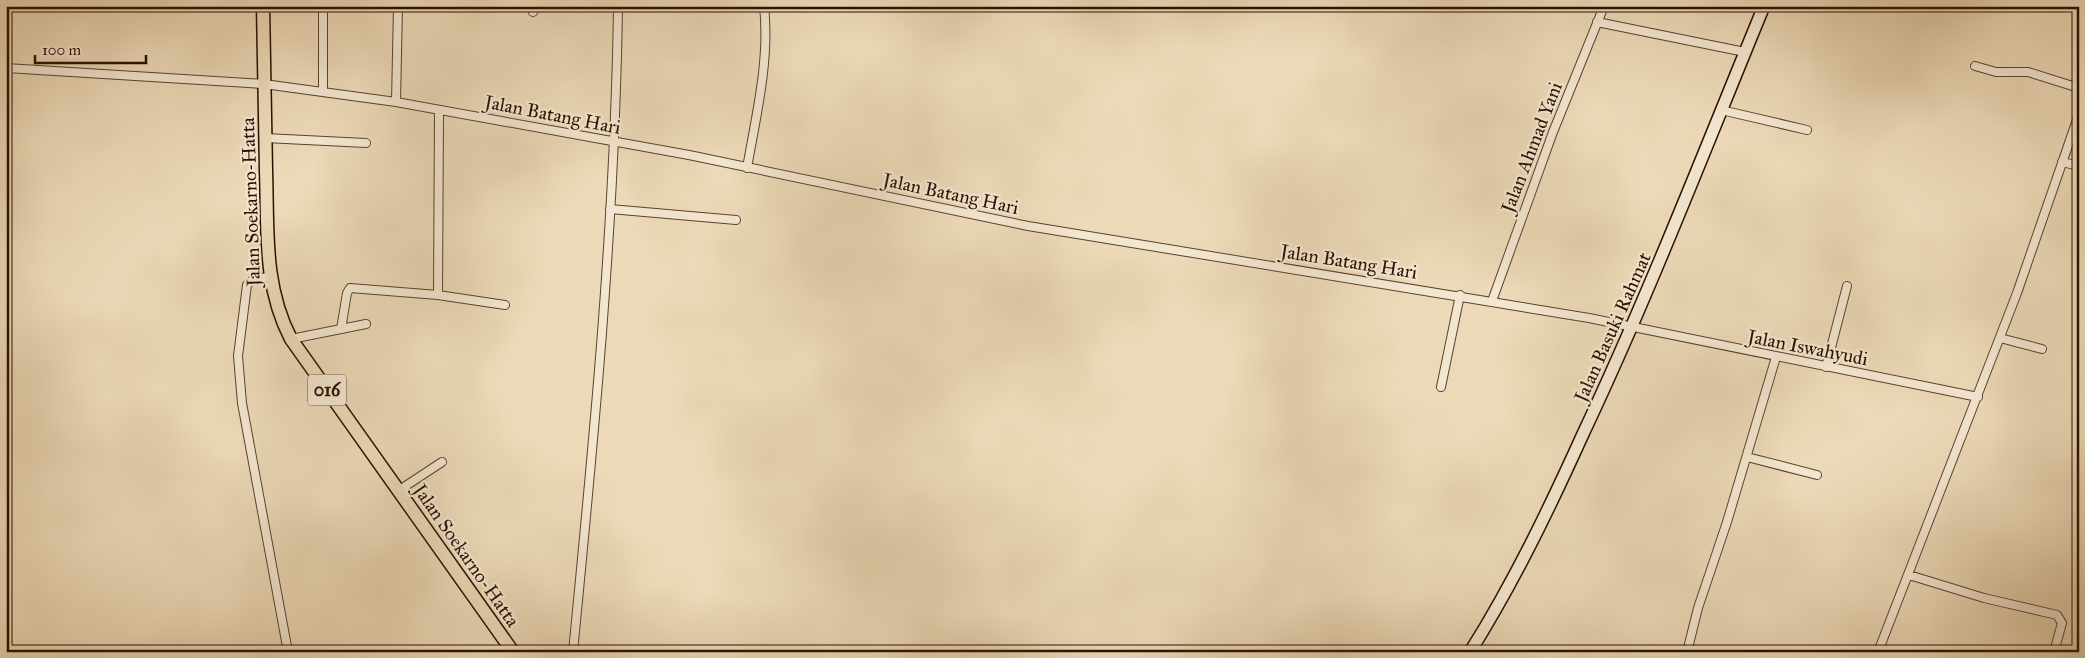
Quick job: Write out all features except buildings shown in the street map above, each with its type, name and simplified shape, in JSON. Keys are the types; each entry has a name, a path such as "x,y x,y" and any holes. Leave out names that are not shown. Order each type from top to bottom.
{"main road":[{"name":"Jalan Soekarno-Hatta","path":"263,6 270,276 280,319 291,339 513,652"},
{"name":"Jalan Basuki Rahmat","path":"1470,652 1502,600 1539,531 1632,327 1764,6"}],"street":[{"path":"323,6 323,92"},
{"path":"396,102 398,6"},
{"path":"573,652 588,504 615,142 618,6"},
{"path":"747,168 761,92 766,20 764,6"},
{"name":"Jalan Ahmad Yani","path":"1492,301 1553,132 1604,6"},
{"path":"1597,22 1745,52"},
{"path":"1975,66 1996,72 2028,72 2079,88"},
{"name":"Jalan Batang Hari","path":"6,68 264,84 396,102 690,155 1028,226 1460,295 1632,327"},
{"path":"438,295 439,110"},
{"path":"1721,110 1807,130"},
{"path":"1878,652 1910,575 1978,397 2079,114"},
{"path":"265,138 366,143"},
{"path":"2062,162 2079,166"},
{"path":"610,209 736,220"},
{"path":"270,276 251,280 247,284 238,356 242,403 288,652"},
{"path":"1826,367 1847,286"},
{"path":"341,328 347,293 350,288 438,295 505,305"},
{"path":"1441,387 1460,295"},
{"path":"291,339 366,324"},
{"name":"Jalan Iswahyudi","path":"1632,327 1978,397"},
{"path":"2000,338 2042,349"},
{"path":"1687,652 1698,608 1747,457 1776,357"},
{"path":"1747,457 1817,475"},
{"path":"398,491 442,462"},
{"path":"1910,575 1984,598 2057,615 2062,623 2054,652"}]}
